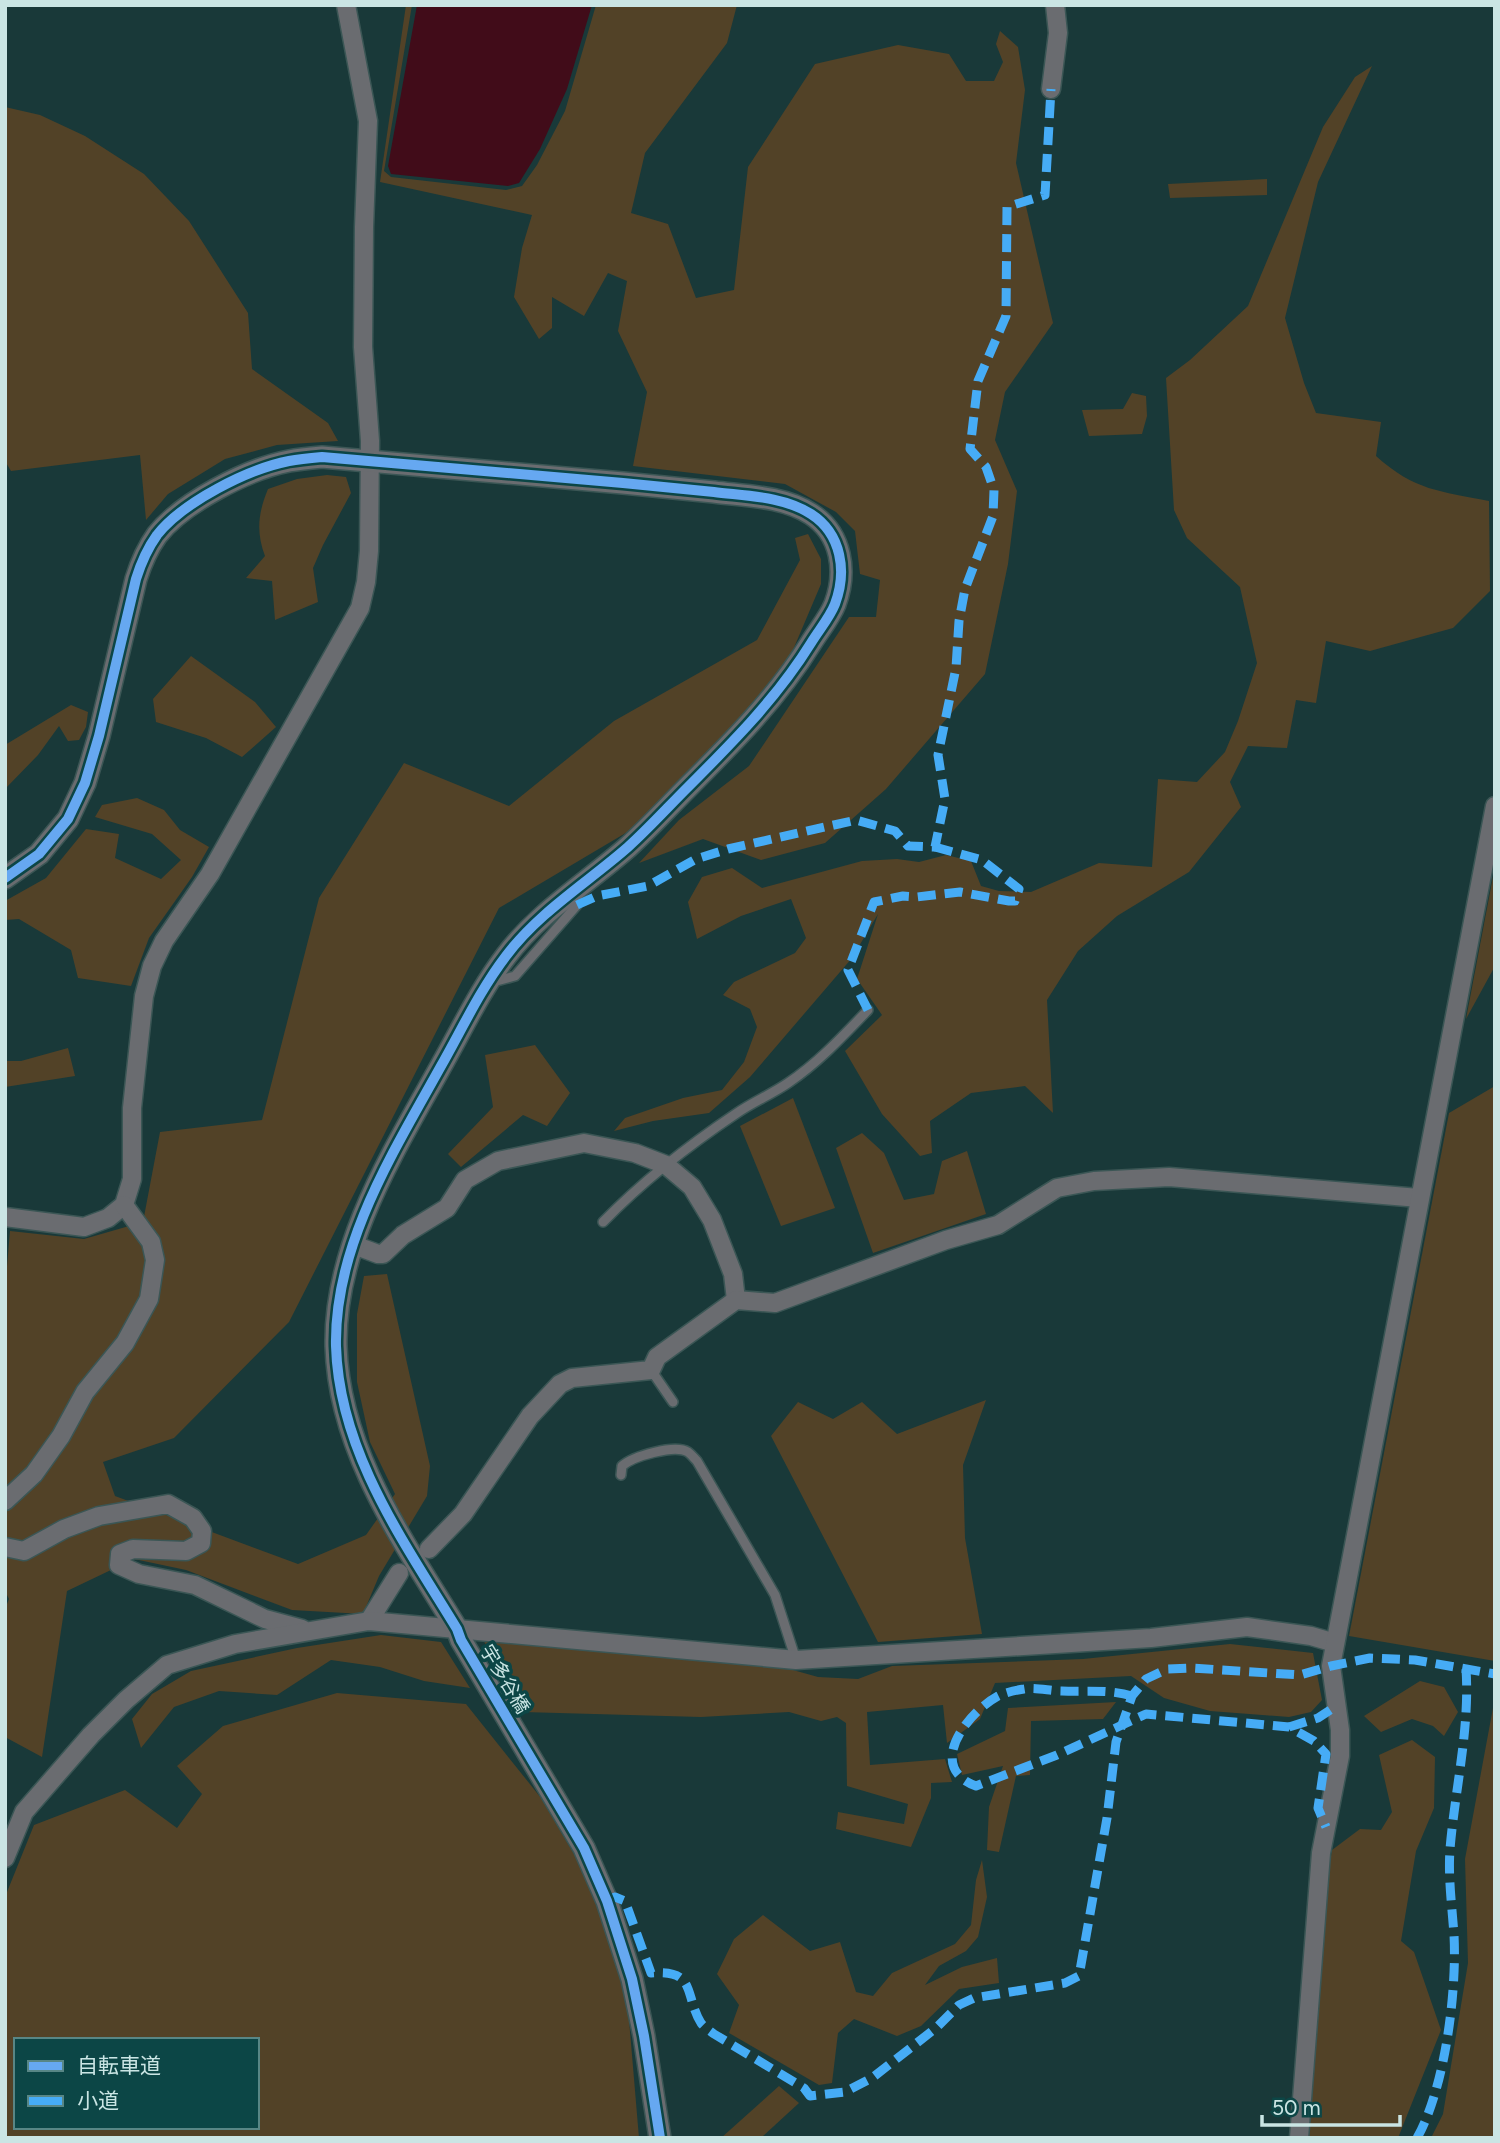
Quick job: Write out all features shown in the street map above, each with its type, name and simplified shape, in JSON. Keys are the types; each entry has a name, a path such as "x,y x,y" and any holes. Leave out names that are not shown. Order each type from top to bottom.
{"street":[{"path":"5,1217 84,1227 108,1218 124,1205 132,1179 132,1108 144,996 152,966 164,941 210,874 360,608 369,551 370,441 363,347 363,228 368,121 346,5"},
{"path":"1051,89 1058,33 1055,5"},
{"name":"宇多谷橋","path":"5,878 38,854 68,820 85,783 144,556 159,533 178,515 206,496 259,470 289,461 322,457 663,486 771,499 810,513 834,540 843,573 834,606 799,663 748,727 628,846 543,915 509,952 487,983 374,1194 343,1281 338,1315 338,1372 354,1440 383,1508 584,1848 607,1901 632,1979 660,2138"},
{"path":"1299,2138 1321,1853 1340,1756 1340,1730 1330,1675 1495,806"},
{"path":"354,1245 383,1254 403,1235 447,1208 465,1180 498,1161 584,1143 635,1153 666,1165 692,1187 712,1220 733,1274 736,1300"},
{"path":"429,1549 463,1514 530,1416 560,1384 572,1378 651,1370 657,1357 736,1300 775,1303 946,1240 998,1225 1057,1188 1094,1181 1169,1177 1419,1198"},
{"path":"5,1501 34,1474 61,1436 85,1392 125,1343 149,1299 156,1260 151,1242 124,1205"},
{"path":"5,1547 24,1551 64,1529 99,1516 168,1504 193,1518 202,1531 201,1543 186,1551 132,1549 120,1554 119,1565 139,1574 195,1585 265,1619 309,1631"},
{"path":"369,1621 399,1573"},
{"path":"5,1858 24,1812 108,1718 167,1665 235,1644 369,1621 459,1634 796,1660 1151,1638 1247,1627 1311,1636 1335,1643"}],"lane":[{"path":"487,983 515,976 577,905"},
{"path":"603,1222 666,1165 737,1112 789,1083 828,1051 868,1010"},
{"path":"651,1370 673,1402"},
{"path":"621,1475 622,1466 629,1460 674,1448 688,1452 696,1461 775,1595 796,1660"}],"shaded area":[{"path":"406,5 412,5 384,171 391,177 506,190 522,186 537,165 565,111 596,5 737,5 727,43 645,153 631,213 668,224 696,298 734,290 748,167 815,64 898,45 949,54 966,81 994,81 1003,62 996,44 1000,31 1018,47 1025,90 1016,163 1053,323 1005,392 995,440 1017,491 1008,564 985,674 886,789 825,843 761,860 703,839 639,863 679,820 749,766 849,617 876,617 880,580 860,574 855,531 836,512 785,484 633,466 647,392 618,331 627,281 608,273 584,316 552,297 552,328 539,339 514,297 522,248 532,215 380,182"},
{"path":"417,5 592,5 567,89 540,149 519,183 508,186 391,174 388,166"},
{"path":"1372,66 1318,182 1285,318 1304,383 1316,413 1381,422 1376,456 1390,468 1429,488 1489,501 1490,591 1453,628 1370,651 1326,641 1316,703 1296,700 1287,748 1248,746 1230,782 1241,807 1189,872 1117,916 1078,951 1047,1000 1053,1113 1025,1086 971,1093 930,1121 932,1153 920,1156 882,1114 845,1051 882,1015 857,979 878,914 852,958 750,1077 709,1113 653,1121 614,1131 625,1118 683,1098 722,1090 744,1062 757,1027 750,1009 723,995 734,982 795,953 806,938 791,899 741,916 697,939 688,902 702,877 732,868 762,888 862,861 897,859 919,862 946,855 971,861 981,886 999,891 1031,892 1099,863 1152,867 1158,779 1197,782 1225,752 1257,663 1240,587 1187,538 1174,510 1166,378 1190,360 1248,306 1323,127 1355,77"},
{"path":"5,107 40,115 85,136 144,174 189,221 248,313 252,369 328,423 338,441 277,445 225,459 168,494 146,520 140,455 11,471 5,461"},
{"path":"1267,179 1267,195 1170,198 1168,184"},
{"path":"1132,393 1146,396 1147,416 1142,434 1089,436 1082,410 1123,409"},
{"path":"327,475 346,477 351,493 313,568 318,602 275,620 272,581 246,578 265,556 259,531 260,514 268,489 297,479"},
{"path":"808,534 821,559 821,584 790,657 733,743 688,790 624,834 499,908 289,1322 174,1438 103,1462 115,1496 298,1564 366,1535 395,1494 370,1442 357,1382 357,1314 364,1276 387,1274 430,1466 427,1496 379,1576 363,1614 292,1610 186,1570 134,1559 67,1591 42,1757 5,1737 5,1609 9,1599 5,1591 5,1290 10,1231 84,1239 143,1222 160,1132 262,1120 319,898 404,763 509,806 614,721 757,640 800,560 795,538"},
{"path":"191,656 255,702 276,727 242,757 206,738 156,722 153,699"},
{"path":"71,705 88,712 86,727 79,740 68,741 59,726 38,755 5,789 5,745"},
{"path":"137,798 164,810 180,830 209,847 192,877 149,938 131,986 78,978 71,950 19,919 5,920 5,901 46,878 86,829 119,834 115,858 161,879 181,860 152,834 95,817 102,805"},
{"path":"1495,866 1495,966 1466,1019"},
{"path":"535,1045 570,1093 547,1126 523,1115 461,1167 448,1154 493,1107 485,1055"},
{"path":"68,1048 75,1076 5,1087 5,1061 21,1061"},
{"path":"1495,1086 1495,1661 1349,1636 1449,1113"},
{"path":"793,1098 835,1208 781,1226 740,1126"},
{"path":"862,1133 884,1153 904,1200 934,1194 942,1161 967,1151 986,1214 873,1253 836,1148"},
{"path":"986,1400 963,1465 965,1538 982,1634 878,1642 771,1436 798,1402 833,1419 862,1402 897,1434"},
{"path":"381,1635 441,1642 470,1688 424,1681 380,1667 331,1660 277,1695 219,1691 174,1707 141,1748 132,1719 152,1694 191,1671 297,1648"},
{"path":"481,1636 793,1670 818,1677 858,1679 892,1666 1083,1659 1230,1644 1313,1653 1322,1700 1311,1712 1289,1717 1210,1711 1164,1698 1131,1676 995,1683 980,1719 947,1743 943,1705 867,1712 870,1765 945,1759 952,1782 931,1783 931,1798 911,1847 836,1829 838,1812 904,1824 908,1804 847,1786 846,1723 837,1717 821,1721 789,1712 701,1717 523,1712"},
{"path":"1420,1681 1444,1687 1458,1712 1444,1736 1433,1726 1412,1719 1381,1732 1364,1716"},
{"path":"337,1693 466,1704 541,1798 588,1878 625,1972 639,2138 5,2138 5,1897 34,1825 125,1790 177,1828 202,1794 177,1766 223,1726"},
{"path":"1495,1697 1495,2138 1431,2138 1443,2114 1468,1963 1465,1859"},
{"path":"1116,1702 1103,1719 1031,1721 1030,1775 1016,1776 999,1852 987,1850 989,1807 1003,1766 962,1775 957,1754 1005,1731 1008,1708"},
{"path":"1412,1740 1435,1757 1434,1808 1416,1851 1401,1941 1414,1952 1441,2030 1398,2138 1306,2138 1325,1893 1332,1850 1360,1829 1381,1830 1392,1812 1379,1755"},
{"path":"982,1860 987,1897 978,1937 966,1951 939,1966 925,1985 962,1967 997,1958 999,1983 959,1989 921,2026 897,2036 854,2019 838,2033 832,2083 819,2085 729,2033 739,2005 717,1974 734,1939 763,1915 810,1951 840,1942 856,1992 873,1996 892,1973 955,1944 971,1925 976,1880"},
{"path":"779,2086 799,2103 761,2138 721,2138"}],"marked path":[{"path":"577,905 597,896 648,886 696,859 728,849 856,820 895,831 908,846 935,847 945,799 938,755 956,668 959,621 965,589 993,516 994,490 986,467 970,449 978,381 1006,316 1007,207 1045,195 1051,89"},
{"path":"868,1010 848,970 874,902 903,896 960,892 1015,901 1019,889 982,860 935,847"},
{"path":"607,1901 615,1897 625,1901 651,1973 676,1975 683,1980 696,2013 707,2029 804,2088 810,2096 845,2092 872,2078 936,2028 959,2005 974,1998 1065,1983 1079,1976 1107,1818 1116,1742 1132,1696 1146,1679 1167,1669 1192,1668 1300,1675 1370,1658 1415,1660 1495,1674"},
{"path":"1417,2138 1427,2117 1442,2067 1451,2011 1454,1935 1450,1860 1466,1714 1466,1669"},
{"path":"1132,1696 1033,1688 1001,1695 986,1704 964,1727 952,1754 954,1766 961,1777 976,1786 1057,1755 1146,1714 1289,1727 1314,1741 1326,1754 1318,1808 1326,1827"},
{"path":"1289,1727 1318,1718 1336,1706"}],"cycle path":[{"path":"5,878 39,854 68,819 85,783 99,736 136,579 153,540 168,523 199,499 255,471 289,461 322,457 751,496 800,508 811,514 830,532 841,567 839,592 827,619 784,683 737,737 643,833 533,925 488,982 404,1131 370,1200 345,1272 338,1308 336,1346 340,1385 349,1423 378,1495 584,1848 607,1901 632,1979 660,2138"}]}
